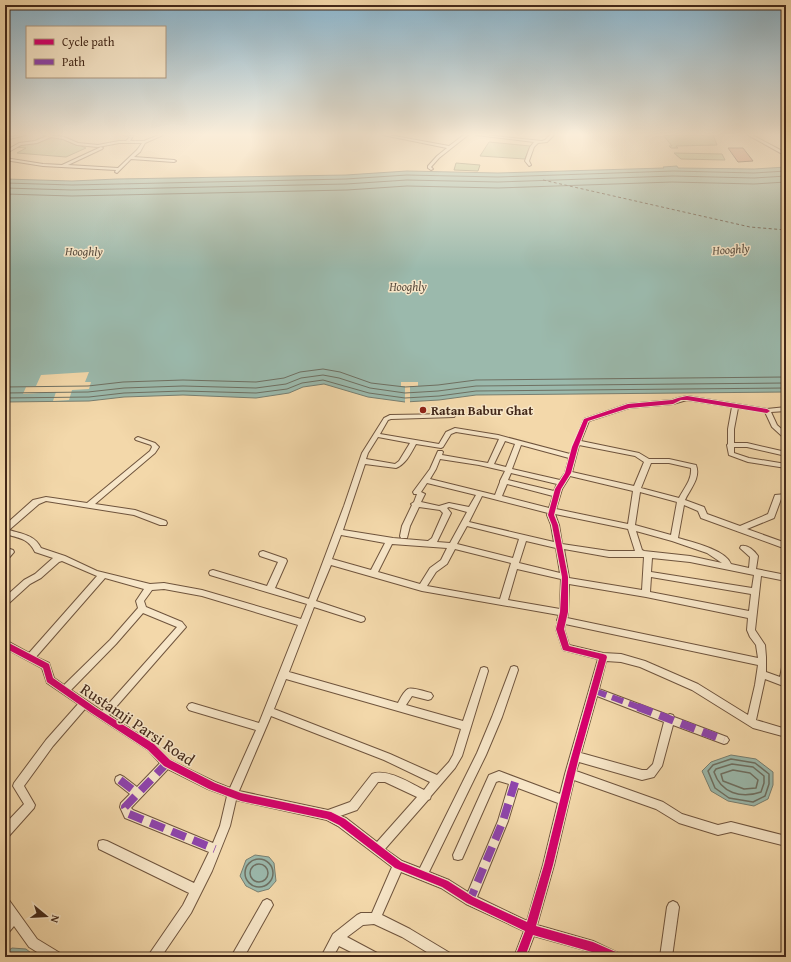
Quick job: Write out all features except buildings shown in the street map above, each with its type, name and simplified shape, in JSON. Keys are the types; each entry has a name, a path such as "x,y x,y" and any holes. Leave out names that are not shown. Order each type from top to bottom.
{"street":[{"path":"786,409 767,411 688,398 673,402 628,406 586,420 577,442 568,473 556,494 551,515 555,525 565,579 560,629 566,648 603,657 621,658 642,664 695,687 756,725 786,733"},
{"path":"735,405 730,452 737,457 786,466"},
{"path":"767,411 774,426 785,435"},
{"path":"154,957 187,909 215,850 225,826 232,795 269,711 328,561 348,506 365,452 386,419 390,417 452,416"},
{"path":"404,536 419,493 425,480 433,469 441,446 448,433 452,430 502,439 573,457"},
{"path":"376,435 441,446"},
{"path":"89,505 153,452 156,447 153,444 138,439"},
{"path":"490,466 502,439"},
{"path":"362,461 396,466 401,463 414,442"},
{"path":"577,442 637,454 648,461 669,461 694,468 690,487 681,501 674,539"},
{"path":"498,497 519,443"},
{"path":"730,445 747,445 786,454"},
{"path":"438,457 490,466 562,483"},
{"path":"646,554 639,552 632,528 637,489 648,461"},
{"path":"568,473 681,501 701,509 704,516 786,546"},
{"path":"425,480 674,539 710,551 726,561 728,567"},
{"path":"503,481 556,494"},
{"path":"422,588 433,570 443,564 470,510 480,494"},
{"path":"740,529 771,516 778,497 786,496"},
{"path":"163,523 135,513 46,499 36,502 5,530 29,539 35,543 38,550 65,559 89,572 150,587 164,586 202,593 303,623"},
{"path":"415,504 442,508 449,505 470,510"},
{"path":"430,544 447,513 442,508"},
{"path":"464,523 559,546 609,554 646,554 690,559 786,578"},
{"path":"338,532 390,540 453,546 565,579 752,615"},
{"path":"503,602 523,537"},
{"path":"374,573 390,540"},
{"path":"744,548 754,556 756,592 752,615 752,634 761,646 761,674 751,722"},
{"path":"263,554 283,561 270,590"},
{"path":"646,554 648,574 646,594"},
{"path":"5,602 27,582 38,576 60,558"},
{"path":"328,561 422,588 503,602 562,617 761,662"},
{"path":"213,573 362,618"},
{"path":"648,574 756,592"},
{"path":"30,658 103,575"},
{"path":"142,609 140,601 150,587"},
{"path":"65,690 113,642 142,609"},
{"path":"103,716 182,627 179,624 142,609"},
{"name":"Rustamji Parsi Road","path":"5,644 46,666 50,680 84,704 152,747 167,762 232,795 323,814"},
{"path":"520,957 531,929 553,847 570,774 595,691 603,657"},
{"path":"761,674 785,682 786,666"},
{"path":"422,874 481,755 498,717 514,670"},
{"path":"378,849 452,766 457,756 484,671"},
{"path":"283,674 466,726"},
{"path":"595,691 670,718 724,740"},
{"path":"400,706 410,692 428,696"},
{"path":"5,832 30,806 18,786 53,736 84,704"},
{"path":"192,707 262,728"},
{"path":"269,711 387,757 439,781"},
{"path":"575,756 642,775 650,774 657,766 670,718"},
{"path":"167,762 125,807 129,814 215,850"},
{"path":"570,774 659,805 679,818 718,830 731,827 786,841"},
{"path":"458,855 493,778 499,776 564,800"},
{"path":"323,814 353,806 376,777 386,777 426,796"},
{"path":"120,780 138,794"},
{"path":"470,900 503,821 514,782"},
{"path":"323,814 342,822 353,832 398,865 445,884 470,900 531,929 593,947 614,957"},
{"path":"103,845 196,890"},
{"path":"375,918 398,865"},
{"path":"5,904 33,943 56,957"},
{"path":"237,957 267,905"},
{"path":"666,957 673,907"},
{"path":"5,928 15,917"},
{"path":"327,957 338,938 361,918 375,918 406,933 446,957"},
{"path":"338,938 373,957"}],"water":[{"name":"Hooghly","path":"5,180 786,180 786,392 476,395 439,400 405,402 368,397 324,384 303,387 289,393 256,398 183,395 124,397 89,401 5,402"},
{"path":"731,755 756,759 773,772 773,785 768,799 754,806 728,801 711,791 702,771 711,762"},
{"path":"255,855 269,857 274,863 276,881 269,889 258,892 246,886 240,876 246,860"},
{"path":"12,948 26,949 36,957 5,957 5,953"}],"pier":[{"path":"89,372 85,382 91,382 89,389 72,390 69,400 53,401 56,392 23,394 26,387 36,386 41,375"},
{"path":"401,382 418,382 418,386 410,386 410,404 405,404 405,386 401,386"}],"ferry route":[{"path":"543,180 750,227 786,230"}],"marked path":[{"path":"595,691 724,740"},
{"path":"167,763 125,807 129,814 215,849"},
{"path":"120,780 138,794"},
{"path":"473,902 470,900 503,821 515,782"}],"cycle path":[{"path":"520,957 536,912 571,772 603,657 566,648 560,629 564,612 565,577 555,525 551,515 558,489 568,473 575,447 586,420 628,406 673,402 687,398 767,411"},
{"path":"5,644 46,666 50,680 93,710 151,747 167,763 212,786 241,797 328,815 342,822 398,865 445,884 470,900 531,929 593,947 614,957"}],"place":[{"name":"Ratan Babur Ghat","path":"423,410"}]}
